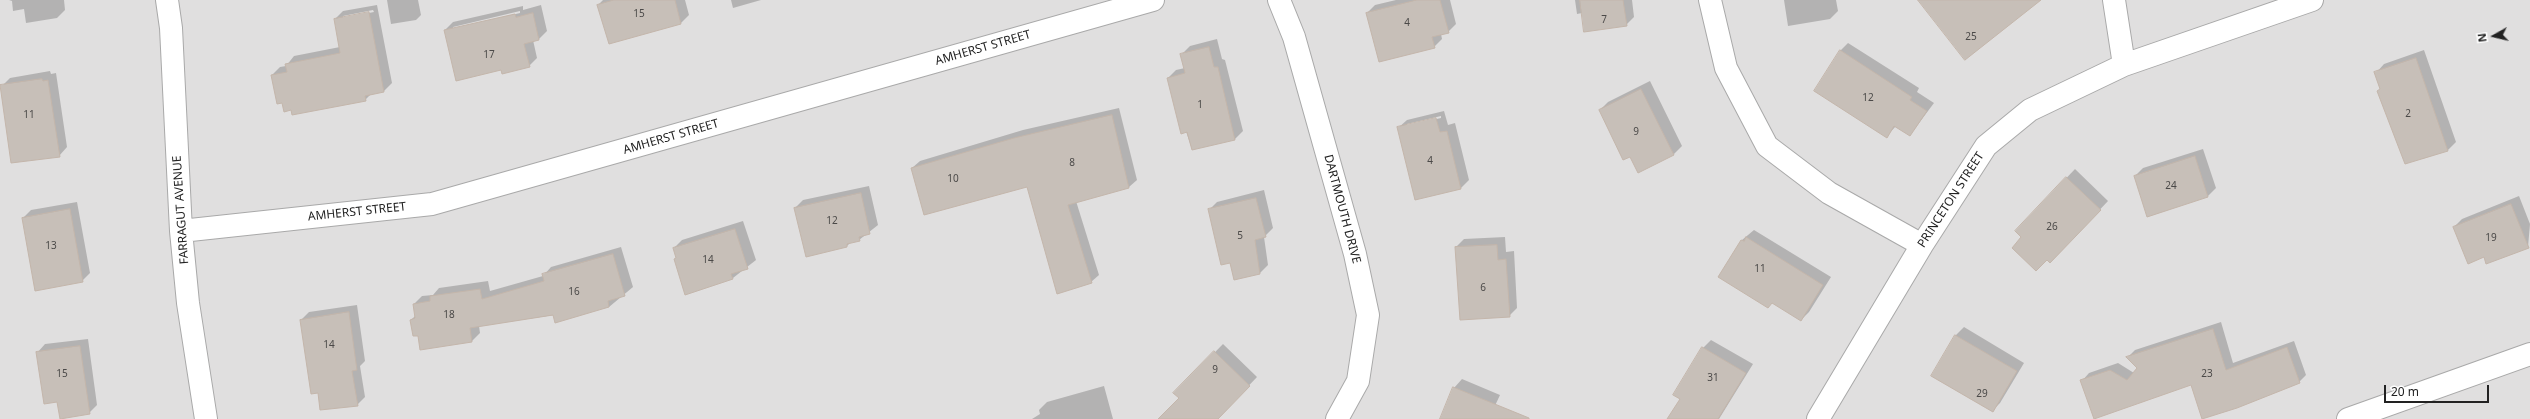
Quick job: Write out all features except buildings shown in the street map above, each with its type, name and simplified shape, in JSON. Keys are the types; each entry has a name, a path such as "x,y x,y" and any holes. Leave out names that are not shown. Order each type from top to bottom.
{"street":[{"name":"FARRAGUT AVENUE","path":"167,0 171,28 181,232 188,303 206,419"},
{"name":"AMHERST STREET","path":"181,232 432,204 1153,0"},
{"name":"DARTMOUTH DRIVE","path":"1278,0 1294,38 1355,254 1368,315 1358,381 1337,419"},
{"path":"1710,0 1726,68 1767,146 1829,193 1922,245"},
{"path":"2114,0 2124,64"},
{"name":"PRINCETON STREET","path":"1825,417 1922,245 1986,146 2030,110 2124,64 2312,0"},
{"path":"2348,419 2530,354"}],"shaded area":[{"path":"0,0 2530,0 2530,419 0,419"}]}
